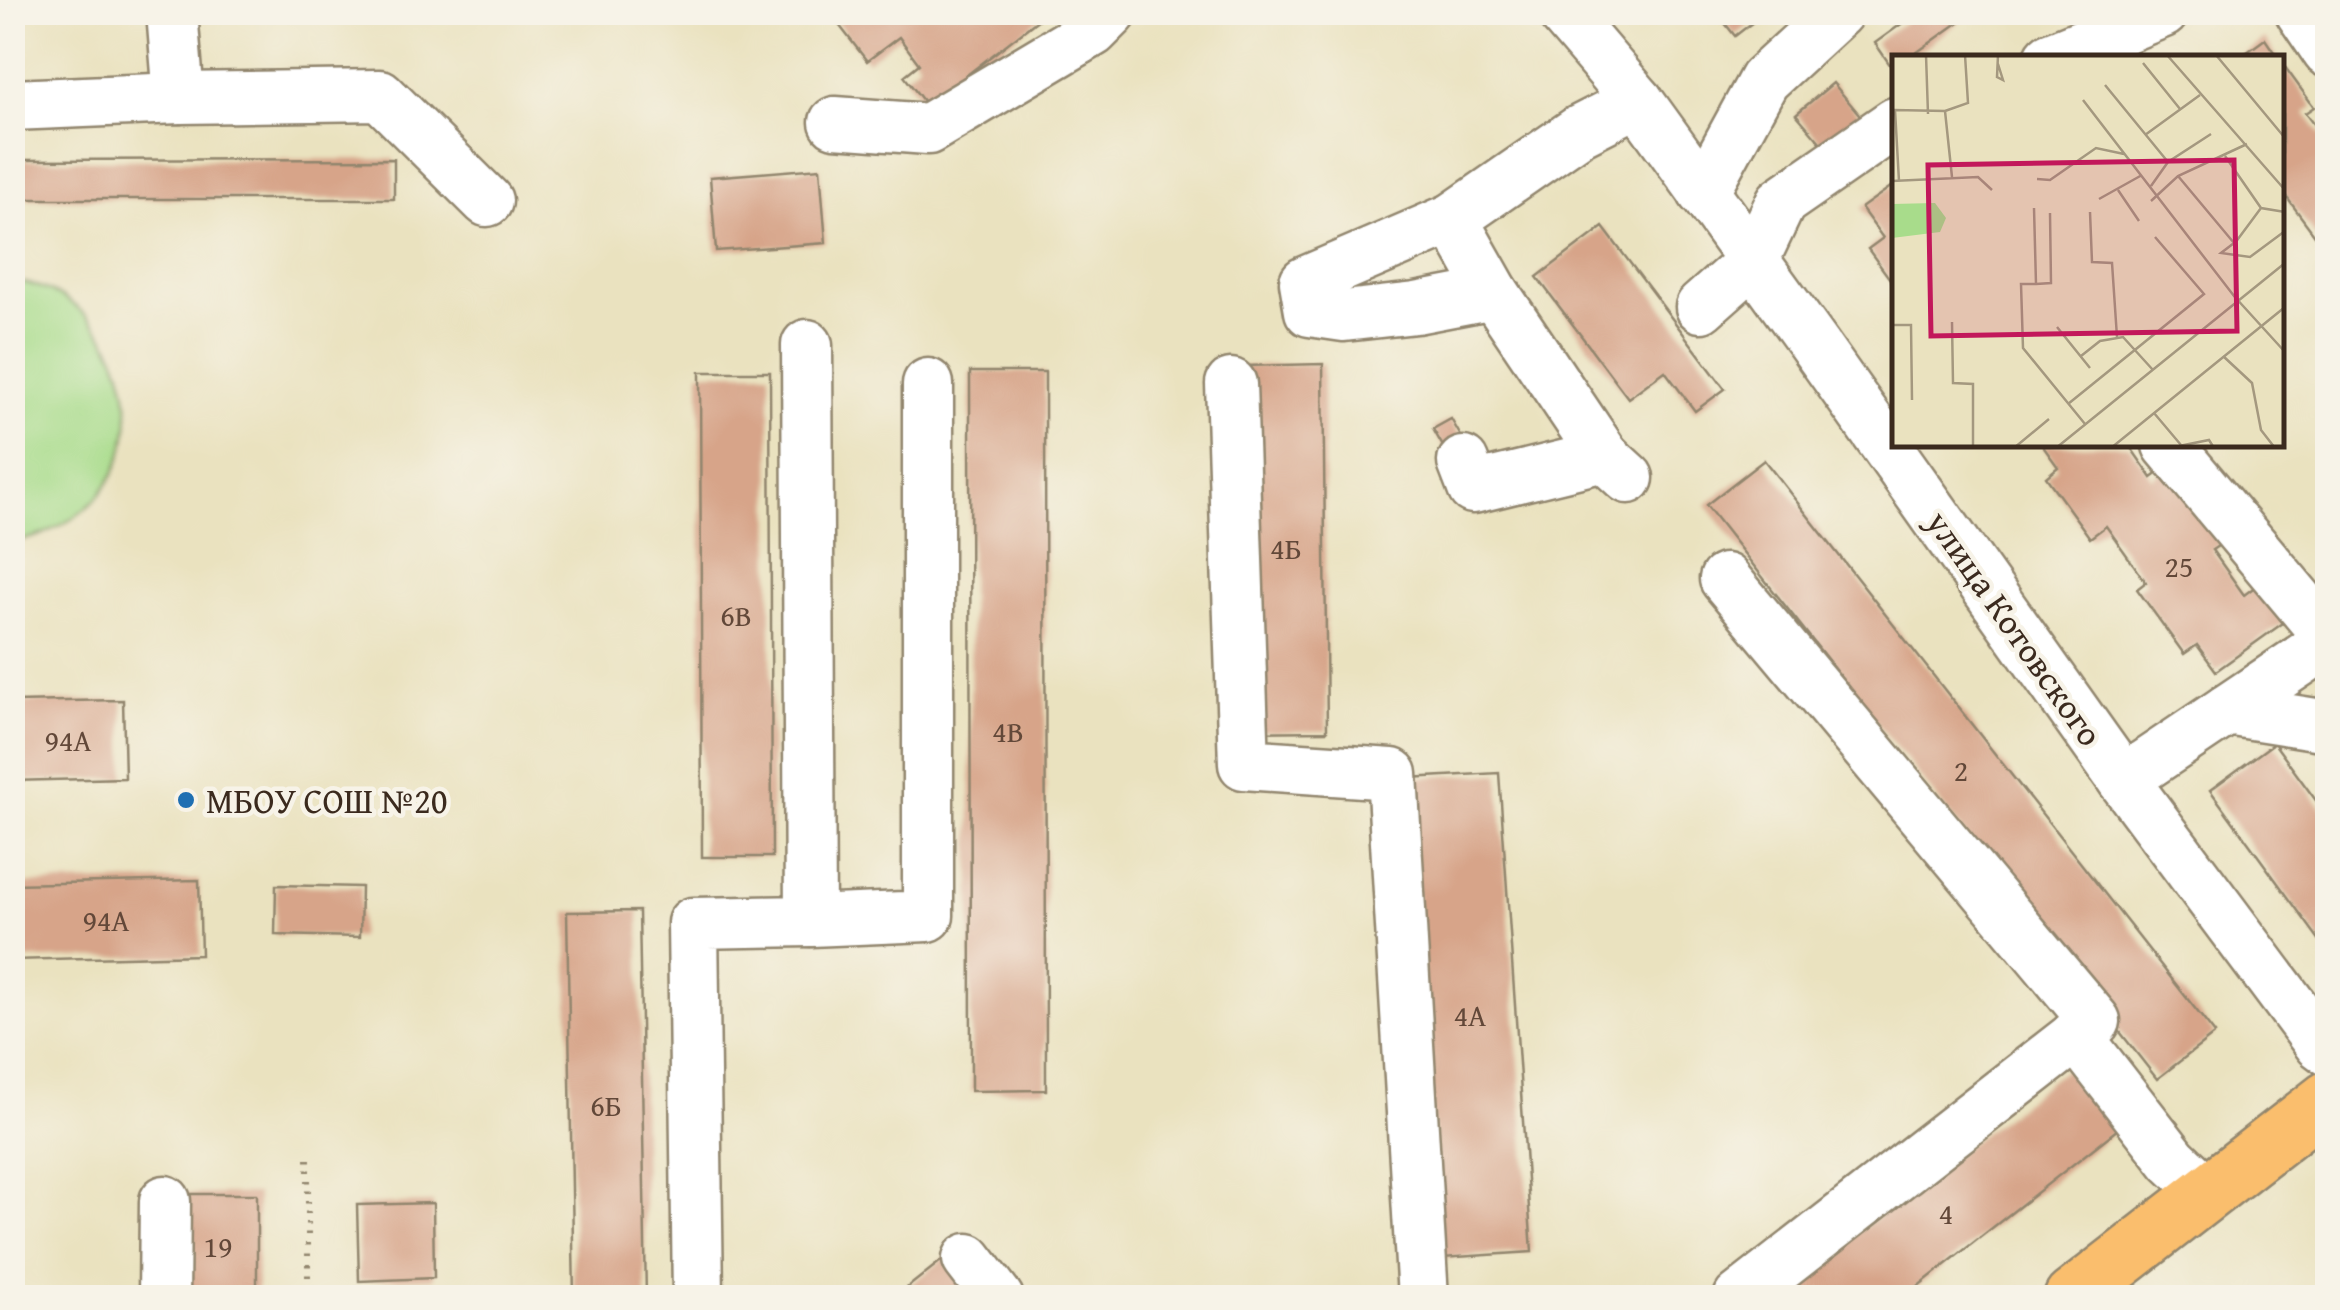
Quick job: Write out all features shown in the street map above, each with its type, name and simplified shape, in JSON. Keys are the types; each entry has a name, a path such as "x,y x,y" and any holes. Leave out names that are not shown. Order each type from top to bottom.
{"main road":[{"path":"2072,1298 2328,1099"}],"street":[{"path":"172,12 178,98"},
{"path":"835,122 928,129 1093,30 1112,12"},
{"name":"улица Котовского","path":"1562,12 1638,101 2123,780 2328,1050"},
{"path":"1703,192 1764,80 1838,12"},
{"path":"2057,55 2163,12"},
{"path":"2302,12 2328,52"},
{"path":"12,105 380,95 487,201"},
{"path":"1494,293 1416,308 1344,316 1310,311 1304,282 1452,219 1579,131 1638,101"},
{"path":"1701,307 1752,262 1781,202 1892,125"},
{"path":"1452,219 1494,293 1616,467 1473,488 1463,462"},
{"path":"807,345 810,921"},
{"path":"698,1298 693,923 928,916 928,384"},
{"path":"1230,384 1244,764 1392,774 1423,1298"},
{"path":"2123,780 2328,639 2170,448"},
{"path":"1725,579 2095,1020 1739,1298"},
{"path":"2226,710 2328,726"},
{"path":"2076,1035 2173,1160 2207,1192"},
{"path":"164,1298 166,1201"}],"path":[{"path":"308,1154 308,1298"}],"green space":[{"path":"13,281 53,293 86,315 109,346 124,382 128,420 121,458 102,492 56,528 13,541"}],"building":[{"path":"187,12 259,12 260,16 187,21"},
{"path":"829,12 1048,12 927,106 904,76 919,64 899,37 867,61"},
{"path":"1716,12 1766,12 1735,36"},
{"path":"1918,12 1973,12 1913,55 1892,55 1892,68 1875,43"},
{"path":"2265,39 2276,55 2243,55"},
{"path":"2285,67 2314,107 2305,113 2328,139 2328,253 2285,195"},
{"path":"1833,83 1864,120 1827,150 1796,114"},
{"path":"394,159 394,199 12,199 12,160"},
{"path":"820,168 826,243 716,251 710,177"},
{"path":"1892,186 1892,282 1868,249 1883,238 1861,208"},
{"path":"1603,227 1725,389 1695,411 1665,371 1628,398 1537,277"},
{"path":"1323,364 1327,731 1249,732 1244,366"},
{"path":"700,372 770,372 772,857 702,857"},
{"path":"970,372 1045,372 1046,1090 971,1091"},
{"path":"1451,419 1470,452 1452,462 1433,429"},
{"path":"2044,448 2131,448 2152,478 2166,468 2221,544 2212,550 2244,595 2256,586 2283,623 2216,671 2197,645 2184,654 2137,589 2146,582 2106,526 2090,538 2046,477 2058,467"},
{"path":"1764,460 2215,1034 2157,1079 1706,505"},
{"path":"123,700 125,778 12,781 12,702"},
{"path":"2274,743 2328,817 2328,952 2210,790"},
{"path":"1499,773 1532,1252 1442,1258 1408,778"},
{"path":"199,880 201,955 12,960 12,884"},
{"path":"276,885 361,887 360,937 275,935"},
{"path":"639,911 646,1298 574,1298 567,912"},
{"path":"2069,1066 2118,1129 1903,1298 1774,1298"},
{"path":"180,1194 257,1194 257,1298 179,1298"},
{"path":"433,1203 434,1278 359,1281 357,1205"},
{"path":"946,1257 978,1298 894,1298"}],"place":[{"name":"МБОУ СОШ №20","path":"186,800"}]}
